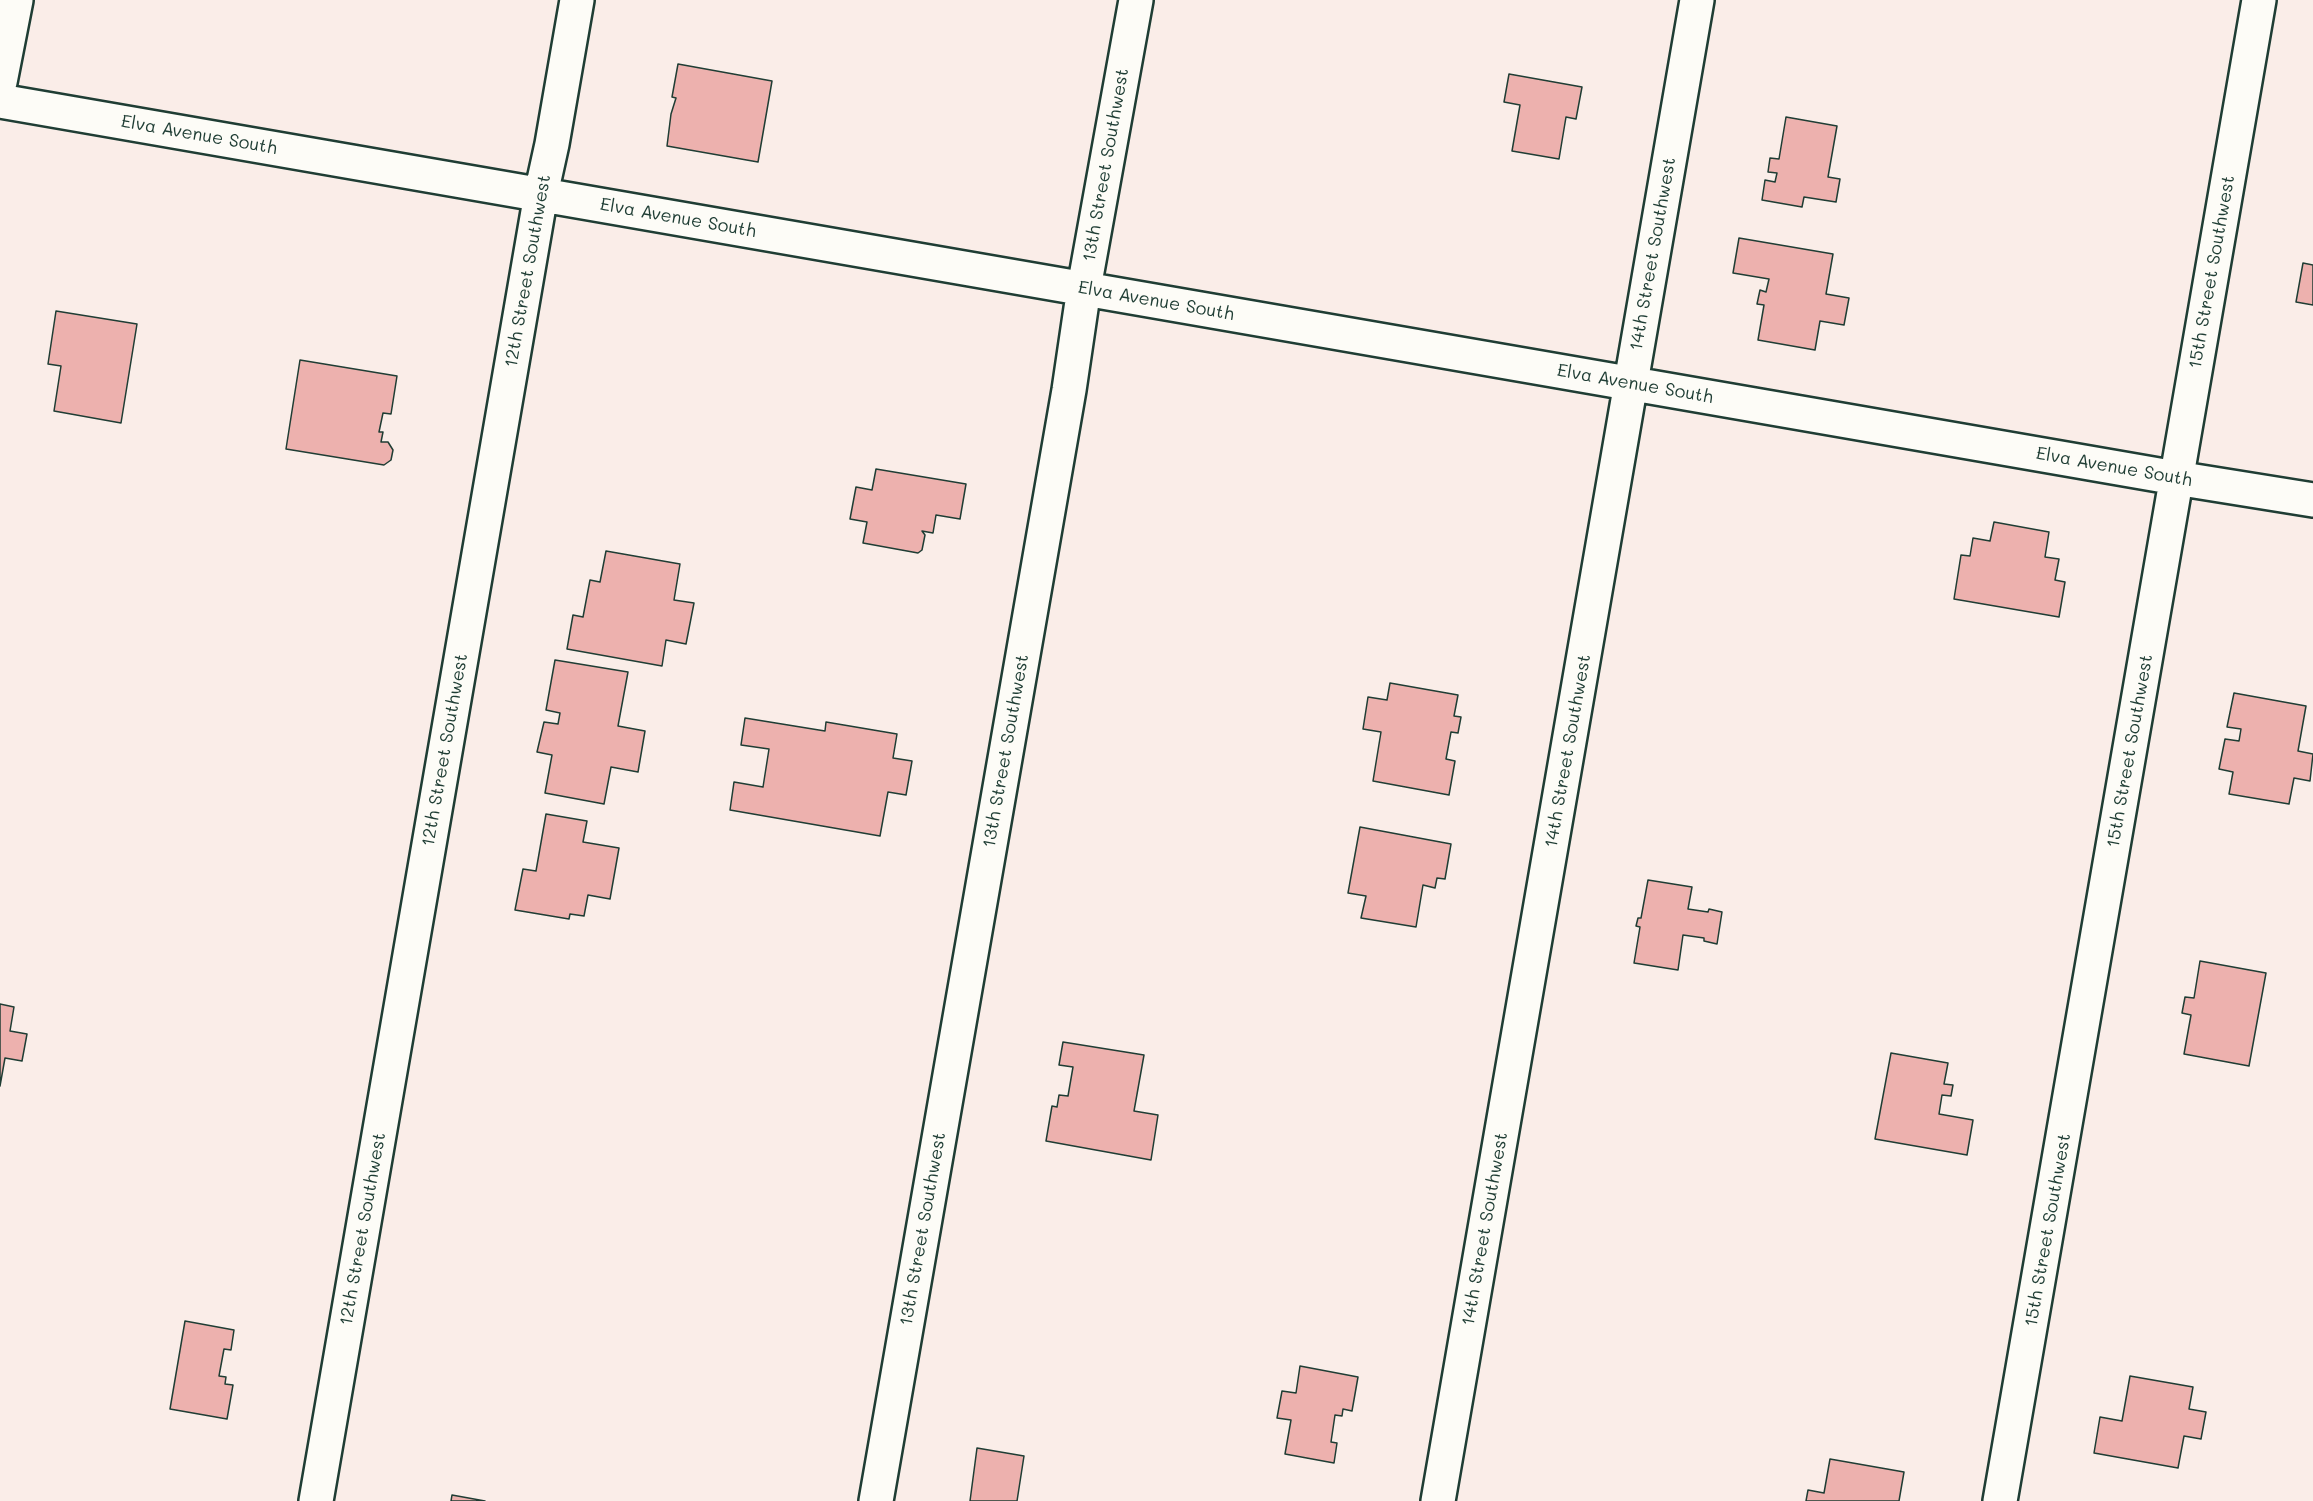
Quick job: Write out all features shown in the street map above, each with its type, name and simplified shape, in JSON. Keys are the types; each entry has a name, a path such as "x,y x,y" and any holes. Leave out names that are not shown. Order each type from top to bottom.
{"street":[{"path":"0,82 16,0"},
{"name":"12th Street Southwest","path":"316,1501 541,194 577,0"},
{"name":"13th Street Southwest","path":"876,1501 1065,414 1084,288 1136,0"},
{"name":"14th Street Southwest","path":"1438,1501 1697,0"},
{"name":"15th Street Southwest","path":"2000,1501 2259,0"},
{"name":"Elva Avenue South","path":"0,101 2313,500"}],"building":[{"path":"678,64 772,81 758,162 667,146 671,114 676,98 672,97"},
{"path":"1509,74 1582,87 1576,119 1566,117 1559,159 1512,151 1520,105 1504,102"},
{"path":"1786,117 1837,126 1828,177 1840,179 1836,202 1804,197 1802,207 1762,200 1765,180 1775,182 1777,173 1768,172 1770,158 1779,159"},
{"path":"1739,238 1833,254 1826,294 1849,298 1844,325 1820,321 1815,350 1758,340 1764,305 1757,304 1760,290 1766,292 1769,279 1733,273"},
{"path":"2303,263 2313,265 2313,305 2296,302"},
{"path":"56,311 137,324 121,423 54,411 61,366 48,364"},
{"path":"300,360 397,376 391,414 383,413 379,432 383,432 381,442 388,442 393,450 391,460 384,465 286,449"},
{"path":"876,469 966,484 960,519 936,515 933,533 922,531 925,535 922,550 918,553 863,543 867,522 850,519 856,487 872,490"},
{"path":"1994,522 2049,532 2045,557 2059,559 2055,580 2065,582 2059,617 1954,599 1961,555 1970,556 1973,538 1990,541"},
{"path":"606,551 680,564 674,600 694,603 686,644 666,640 662,666 567,649 573,615 583,617 590,580 600,582"},
{"path":"555,660 628,672 618,726 645,731 638,772 611,767 604,804 545,793 552,755 537,752 544,722 558,724 560,713 546,710"},
{"path":"1390,683 1458,695 1454,716 1461,717 1458,733 1451,732 1446,759 1455,761 1449,795 1373,781 1381,732 1363,729 1368,697 1387,700"},
{"path":"2234,693 2306,706 2298,751 2313,754 2310,781 2294,778 2289,804 2229,794 2233,772 2219,769 2225,739 2239,741 2241,729 2227,727"},
{"path":"745,718 825,731 826,722 897,734 893,758 912,761 906,795 888,792 880,836 730,810 734,782 763,787 769,749 741,745"},
{"path":"546,814 587,821 583,842 619,848 610,899 588,895 584,916 570,914 569,919 515,910 523,869 536,871"},
{"path":"1360,827 1451,844 1445,879 1437,878 1435,888 1423,885 1416,927 1361,918 1366,896 1348,893"},
{"path":"1648,880 1692,887 1688,909 1708,912 1709,909 1722,912 1717,944 1704,941 1704,938 1683,935 1678,970 1634,963 1640,927 1636,926 1638,918 1641,918"},
{"path":"2200,961 2266,973 2249,1066 2184,1054 2191,1015 2182,1013 2185,997 2194,998"},
{"path":"0,1004 14,1007 10,1031 27,1034 22,1061 5,1058 0,1086"},
{"path":"1063,1042 1144,1055 1134,1111 1158,1115 1151,1160 1046,1141 1052,1106 1057,1107 1059,1095 1068,1096 1073,1067 1059,1065"},
{"path":"1891,1053 1948,1063 1944,1084 1953,1085 1951,1096 1942,1095 1939,1114 1973,1120 1967,1155 1875,1139"},
{"path":"185,1321 234,1330 231,1350 224,1349 219,1376 226,1377 225,1384 233,1385 227,1419 170,1409"},
{"path":"1300,1366 1358,1377 1352,1411 1343,1409 1342,1416 1335,1415 1331,1442 1337,1443 1334,1463 1285,1454 1291,1420 1277,1418 1282,1391 1296,1393"},
{"path":"2130,1376 2193,1387 2189,1409 2206,1412 2201,1439 2184,1436 2178,1468 2094,1453 2100,1417 2122,1421"},
{"path":"977,1448 1024,1456 1017,1501 970,1501"},
{"path":"1830,1459 1904,1472 1899,1501 1806,1501 1808,1490 1824,1493"},
{"path":"452,1495 485,1501 451,1501"}]}
